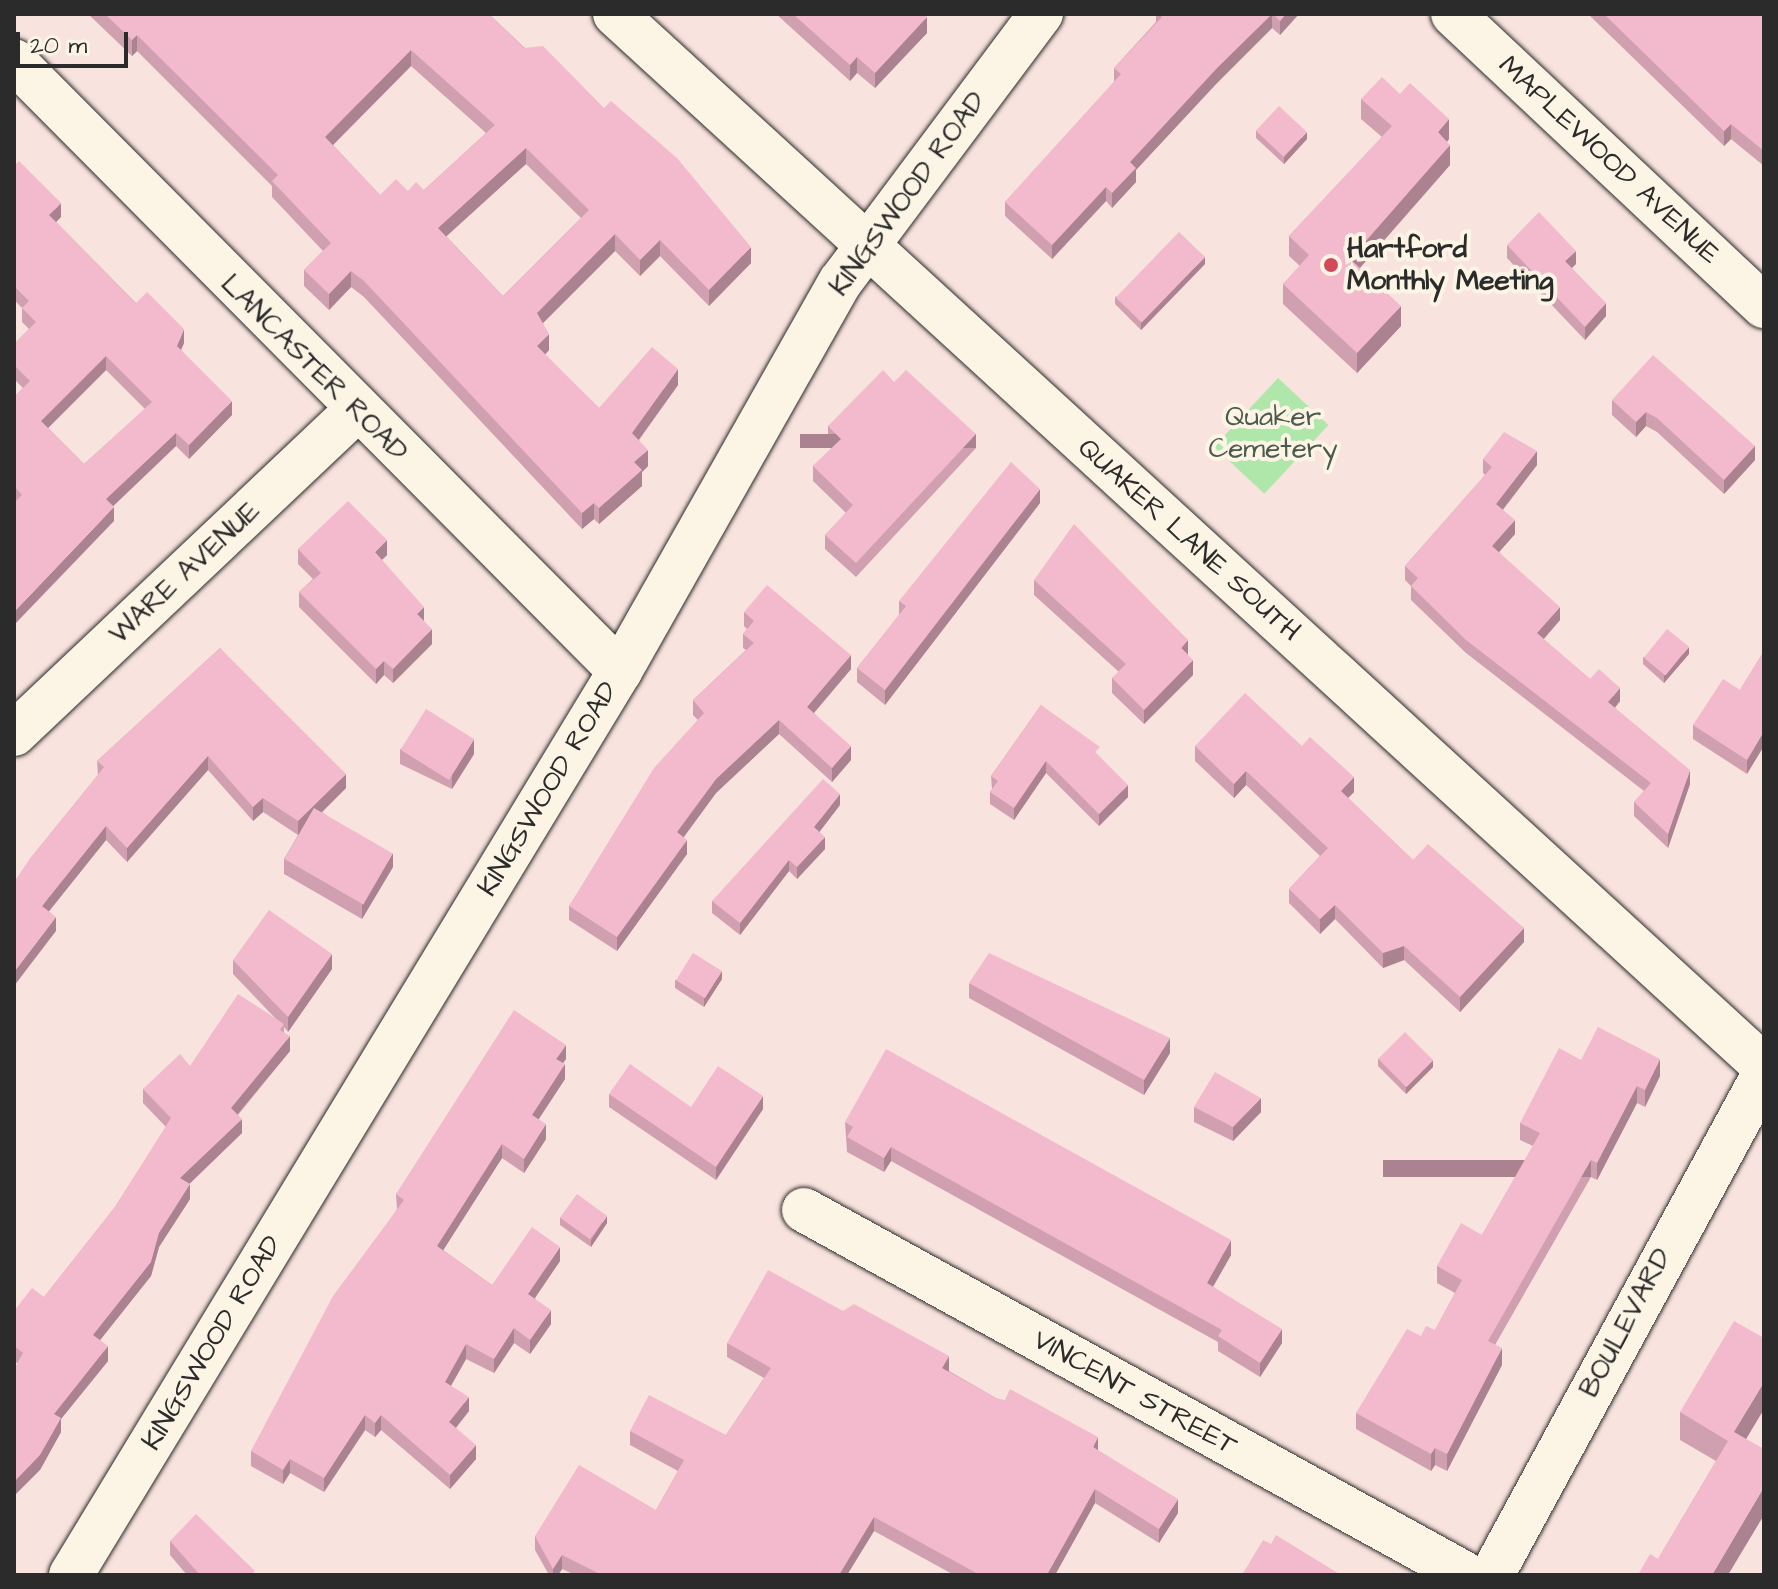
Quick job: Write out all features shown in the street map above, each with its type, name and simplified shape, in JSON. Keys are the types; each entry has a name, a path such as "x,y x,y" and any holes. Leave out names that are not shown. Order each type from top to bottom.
{"street":[{"name":"QUAKER LANE SOUTH","path":"615,14 1764,1066"},
{"name":"KINGSWOOD ROAD","path":"71,1575 620,671 866,243 1041,14"},
{"name":"MAPLEWOOD AVENUE","path":"1453,14 1764,306"},
{"name":"LANCASTER ROAD","path":"15,64 355,412 620,671"},
{"name":"WARE AVENUE","path":"14,734 355,412"},
{"name":"BOULEVARD","path":"1492,1575 1764,1074"},
{"name":"VINCENT STREET","path":"804,1210 1467,1575"}],"green space":[{"name":"Quaker Cemetery","path":"1278,378 1328,425 1264,494 1214,447"}],"building":[{"path":"105,14 489,14 524,48 543,46 604,108 611,101 677,158 751,247 709,290 660,240 640,260 615,234 537,313 549,334 537,346 599,408 652,347 678,369 632,433 648,450 634,462 642,470 599,508 594,503 582,513 364,281 351,271 329,294 304,270 331,243 272,181 278,175 137,35 132,40","holes":["411,50 495,125 424,190 416,182 408,191 396,179 380,195 325,137","526,148 589,210 503,296 438,228"]},
{"path":"793,14 924,14 927,17 875,73 857,57 850,65"},
{"path":"1159,14 1272,14 1130,162 1136,168 1112,193 1106,187 1052,245 1005,202 1121,74 1114,68 1162,17"},
{"path":"1273,14 1286,14 1280,21"},
{"path":"1604,14 1764,14 1764,151 1731,124 1724,131"},
{"path":"1382,77 1400,94 1410,83 1449,119 1438,132 1450,145 1350,259 1401,306 1357,353 1283,284 1309,255 1289,236 1392,126 1361,99"},
{"path":"1279,106 1307,132 1284,157 1256,131"},
{"path":"19,161 61,203 49,215 136,303 147,292 184,329 177,346 232,401 189,445 176,433 106,499 114,507 14,612 14,503 22,495 14,486 14,397 30,381 14,365 14,344 36,322 22,308 29,301 14,286 14,166","holes":["106,356 152,402 84,464 41,421"]},
{"path":"1539,212 1576,251 1565,261 1606,303 1585,327 1507,245"},
{"path":"1179,232 1205,257 1142,322 1116,297"},
{"path":"1653,355 1755,446 1724,480 1657,418 1646,412 1636,422 1612,400"},
{"path":"883,370 894,382 906,370 976,434 856,563 825,535 853,505 813,466 841,439 828,426"},
{"path":"1504,432 1537,451 1496,504 1515,520 1492,546 1560,607 1537,633 1590,679 1599,669 1620,688 1608,702 1690,770 1668,834 1634,802 1651,783 1466,640 1411,586 1418,578 1405,566 1492,467 1483,459"},
{"path":"1011,462 1040,489 885,690 857,668 906,606 899,601"},
{"path":"348,501 387,540 375,552 424,607 417,614 432,629 393,669 384,661 376,669 299,592 321,573 298,549"},
{"path":"1074,524 1188,640 1181,648 1193,660 1144,710 1112,678 1126,664 1034,580"},
{"path":"767,585 851,655 807,707 851,746 832,768 779,720 716,779 677,832 687,840 617,937 569,906 654,768 704,713 693,700 754,643 743,634 754,621 744,612"},
{"path":"1667,629 1689,647 1665,675 1644,658"},
{"path":"220,648 346,774 298,821 263,798 253,807 208,756 127,848 106,826 42,906 56,917 14,972 14,882 104,767 97,761"},
{"path":"1764,651 1764,731 1747,760 1693,725 1723,679 1740,690"},
{"path":"1245,693 1302,746 1310,737 1354,777 1341,791 1413,860 1428,844 1524,928 1460,997 1404,946 1383,953 1335,905 1320,919 1289,889 1328,848 1246,771 1234,784 1195,746"},
{"path":"1041,705 1100,747 1095,752 1128,785 1099,814 1046,761 1014,808 990,792 998,781 991,776"},
{"path":"426,709 474,739 449,780 401,750"},
{"path":"823,779 840,794 814,827 825,837 797,867 789,860 740,923 712,901"},
{"path":"314,808 393,854 363,905 284,859"},
{"path":"269,910 332,954 288,1017 233,960"},
{"path":"693,953 722,971 705,998 676,980"},
{"path":"989,953 1170,1038 1144,1080 969,983"},
{"path":"238,994 284,1024 280,1030 290,1036 231,1108 242,1119 180,1178 190,1184 159,1233 151,1262 93,1335 108,1346 54,1414 61,1418 40,1455 14,1482 14,1369 23,1353 14,1346 14,1311 32,1288 44,1297 115,1207 171,1118 143,1089 180,1054 190,1066"},
{"path":"514,1010 566,1045 556,1059 565,1064 532,1115 546,1124 524,1159 502,1144 437,1246 492,1285 532,1227 560,1247 528,1294 551,1310 530,1340 514,1328 494,1359 466,1344 445,1382 469,1397 449,1422 476,1445 450,1475 381,1415 375,1423 365,1415 324,1478 290,1459 283,1470 251,1451 333,1296 404,1200 396,1194"},
{"path":"1598,1027 1660,1059 1645,1090 1637,1086 1597,1163 1591,1160 1488,1341 1502,1348 1447,1454 1435,1448 1431,1454 1356,1413 1407,1329 1421,1336 1426,1326 1435,1330 1462,1280 1437,1266 1461,1223 1482,1235 1540,1133 1520,1123 1559,1048 1581,1060"},
{"path":"1405,1032 1433,1060 1406,1087 1378,1059"},
{"path":"886,1049 1231,1240 1207,1283 1282,1329 1260,1363 1218,1336 1222,1330 891,1147 884,1158 847,1137 853,1127 845,1122"},
{"path":"630,1064 691,1107 718,1066 763,1096 716,1167 609,1094"},
{"path":"1215,1072 1261,1098 1233,1127 1194,1107"},
{"path":"577,1194 607,1216 590,1239 560,1217"},
{"path":"768,1270 843,1311 854,1304 949,1356 942,1368 996,1398 1005,1400 1010,1389 1098,1437 1093,1447 1178,1499 1159,1529 1095,1489 1048,1573 1052,1575 980,1575 874,1517 839,1575 602,1575 562,1555 553,1569 535,1536 579,1465 656,1510 684,1460 630,1431 649,1395 726,1435 771,1368 727,1343"},
{"path":"1734,1321 1764,1338 1764,1382 1734,1432 1764,1449 1764,1487 1712,1575 1638,1575 1650,1554 1658,1559 1728,1441 1680,1412"},
{"path":"196,1514 255,1571 251,1575 200,1575 170,1541"},
{"path":"1276,1535 1341,1575 1242,1575 1263,1540 1271,1544"}],"place":[{"name":"Hartford Monthly Meeting","path":"1331,265"}]}
